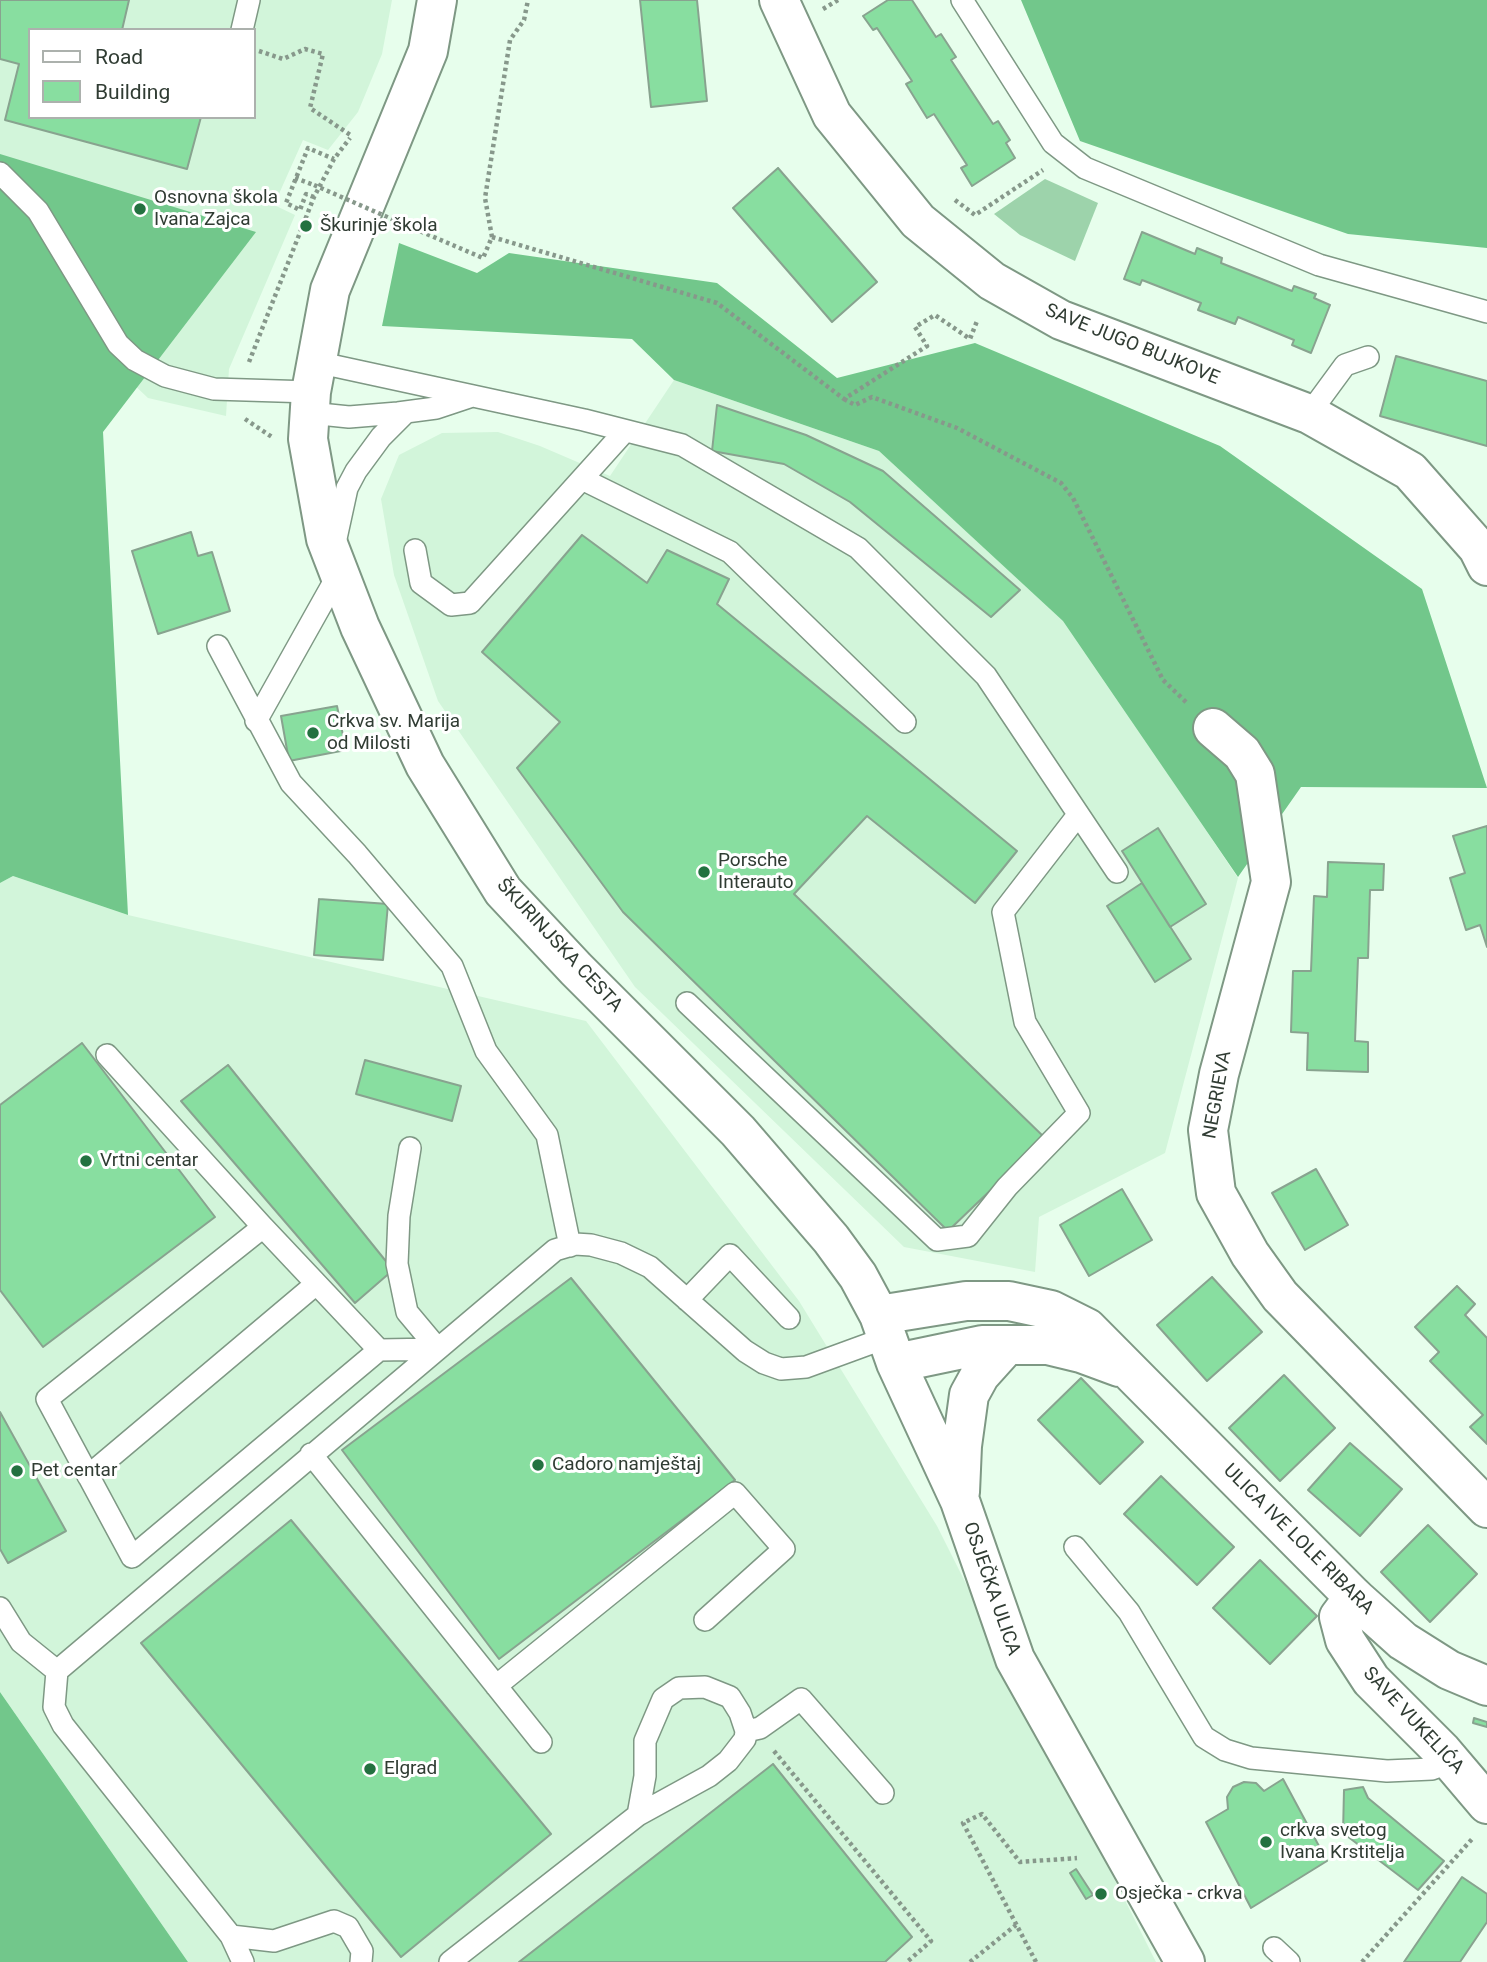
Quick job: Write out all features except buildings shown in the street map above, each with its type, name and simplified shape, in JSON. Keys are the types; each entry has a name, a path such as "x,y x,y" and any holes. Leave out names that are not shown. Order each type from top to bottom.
{"street":[{"name":"ŠKURINJSKA CESTA","path":"437,0 428,51 330,290 312,389 308,441 326,539 360,627 425,765 503,891 576,969 738,1131 789,1188 850,1265 888,1339"},
{"name":"SAVE JUGO BUJKOVE","path":"779,0 832,115 918,221 992,281 1060,320 1309,415 1410,471 1478,548 1487,566"},
{"name":"NEGRIEVA","path":"1213,727 1242,753 1255,774 1271,882 1219,1074 1208,1130 1216,1194 1250,1254 1280,1296 1487,1508"},
{"name":"ULICA IVE LOLE RIBARA","path":"888,1339 966,1301 1009,1301 1051,1310 1087,1328 1354,1597 1403,1641 1449,1670 1487,1686"},
{"name":"ULICA IVE LOLE RIBARA","path":"888,1339 982,1345 1048,1345 1081,1353 1127,1370"},
{"name":"OSJEČKA ULICA","path":"888,1339 960,1501 1015,1659 1185,1962"},
{"path":"960,1501 962,1446 969,1395 980,1375 1007,1345"},
{"name":"SAVE VUKELIĆA","path":"1354,1597 1339,1617 1345,1640 1371,1681 1451,1762 1487,1804"}],"lane":[{"path":"242,28 248,0"},
{"path":"962,0 1053,143 1085,168 1319,265 1487,312"},
{"path":"0,173 38,211 118,344 135,360 165,376 214,389 312,389 472,396 625,430 682,445 858,548 986,676 1118,872"},
{"path":"1309,415 1345,365 1368,357"},
{"path":"312,389 349,417 436,408 472,396"},
{"path":"256,721 335,564 347,488 381,437 406,412"},
{"path":"415,550 421,583 451,605 470,603 625,430"},
{"path":"582,479 730,552 905,722"},
{"path":"218,646 291,783 357,854 452,966 486,1052 547,1135 570,1245"},
{"path":"687,1003 889,1198 937,1240 968,1236 1007,1187 1079,1113 1025,1022 1003,912 1078,815"},
{"path":"107,1055 379,1350"},
{"path":"411,1148 399,1216 397,1264 407,1312 438,1349"},
{"path":"263,1227 47,1399 132,1557 379,1350 438,1349"},
{"path":"243,1962 230,1936 63,1725 54,1707 57,1671 555,1250 570,1245 591,1245 621,1253 650,1267 746,1351 764,1363 781,1369 806,1367 888,1339"},
{"path":"687,1300 730,1255 789,1318"},
{"path":"89,1476 316,1284"},
{"path":"311,1454 541,1742"},
{"path":"496,1686 734,1493 784,1549 705,1620"},
{"path":"1075,1547 1129,1612 1204,1737 1225,1750 1251,1758 1387,1771 1432,1769 1451,1762"},
{"path":"0,1608 21,1642 57,1671"},
{"path":"638,1815 645,1776 645,1741 663,1699 679,1688 705,1687 730,1697 740,1713 746,1735"},
{"path":"450,1962 638,1815 709,1776 728,1761 746,1735 801,1699 883,1793"},
{"path":"230,1936 274,1941 334,1921 348,1927 362,1951 361,1962"}],"path":[{"path":"295,178 483,258 492,237 485,198 510,40 524,20 528,0"},
{"path":"256,50 283,58 305,49 323,54 310,108 352,136"},
{"path":"246,371 314,197 334,159 359,126"},
{"path":"314,197 306,194 300,210 286,203 308,148 334,159"},
{"path":"954,199 975,215 1068,154"},
{"path":"492,237 717,303 855,405 872,397 957,428 1061,483 1073,498 1163,680"},
{"path":"844,399 927,346 915,327 936,315 970,339 977,321"},
{"path":"242,413 242,417 268,437 273,437"},
{"path":"746,1735 770,1746 932,1941 906,1962"},
{"path":"1036,1962 963,1823 982,1814 1020,1863 1077,1858"},
{"path":"1362,1962 1472,1839"},
{"path":"970,1962 1016,1925"}],"shaded area":[{"name":"Osnovna škola Ivana Zajca","path":"0,0 392,0 382,54 358,112 328,150 303,140 274,205 295,215 229,369 226,416 148,398 113,365 0,212"},
{"path":"1045,179 1098,203 1075,261 1020,235 994,214"},
{"path":"674,380 879,451 1068,625 1238,878 1165,1153 1039,1217 1035,1272 904,1247 635,987 438,701 394,575 381,499 399,455 442,433 498,432 540,446 610,476"},
{"path":"13,876 128,915 586,1021 799,1301 937,1526 1156,1962 188,1962 0,1692 0,883"}],"green space":[{"path":"1021,0 1487,0 1487,248 1348,234 1080,141"},
{"path":"0,154 256,232 103,432 128,915 13,876 0,883"},
{"path":"399,243 477,273 509,253 717,283 837,378 975,343 1220,446 1422,589 1487,788 1301,787 1238,877 1063,621 879,451 674,380 632,339 382,326"},
{"path":"0,1692 188,1962 0,1962"}],"place":[{"name":"Osnovna škola Ivana Zajca","path":"140,209"},
{"name":"Škurinje škola","path":"306,226"},
{"name":"Crkva sv. Marija od Milosti","path":"313,733"},
{"name":"Porsche Interauto","path":"704,872"},
{"name":"Vrtni centar","path":"86,1161"},
{"name":"Cadoro namještaj","path":"538,1465"},
{"name":"Pet centar","path":"17,1471"},
{"name":"Elgrad","path":"370,1769"},
{"name":"crkva svetog Ivana Krstitelja","path":"1266,1842"},
{"name":"Osječka - crkva","path":"1101,1894"}]}
